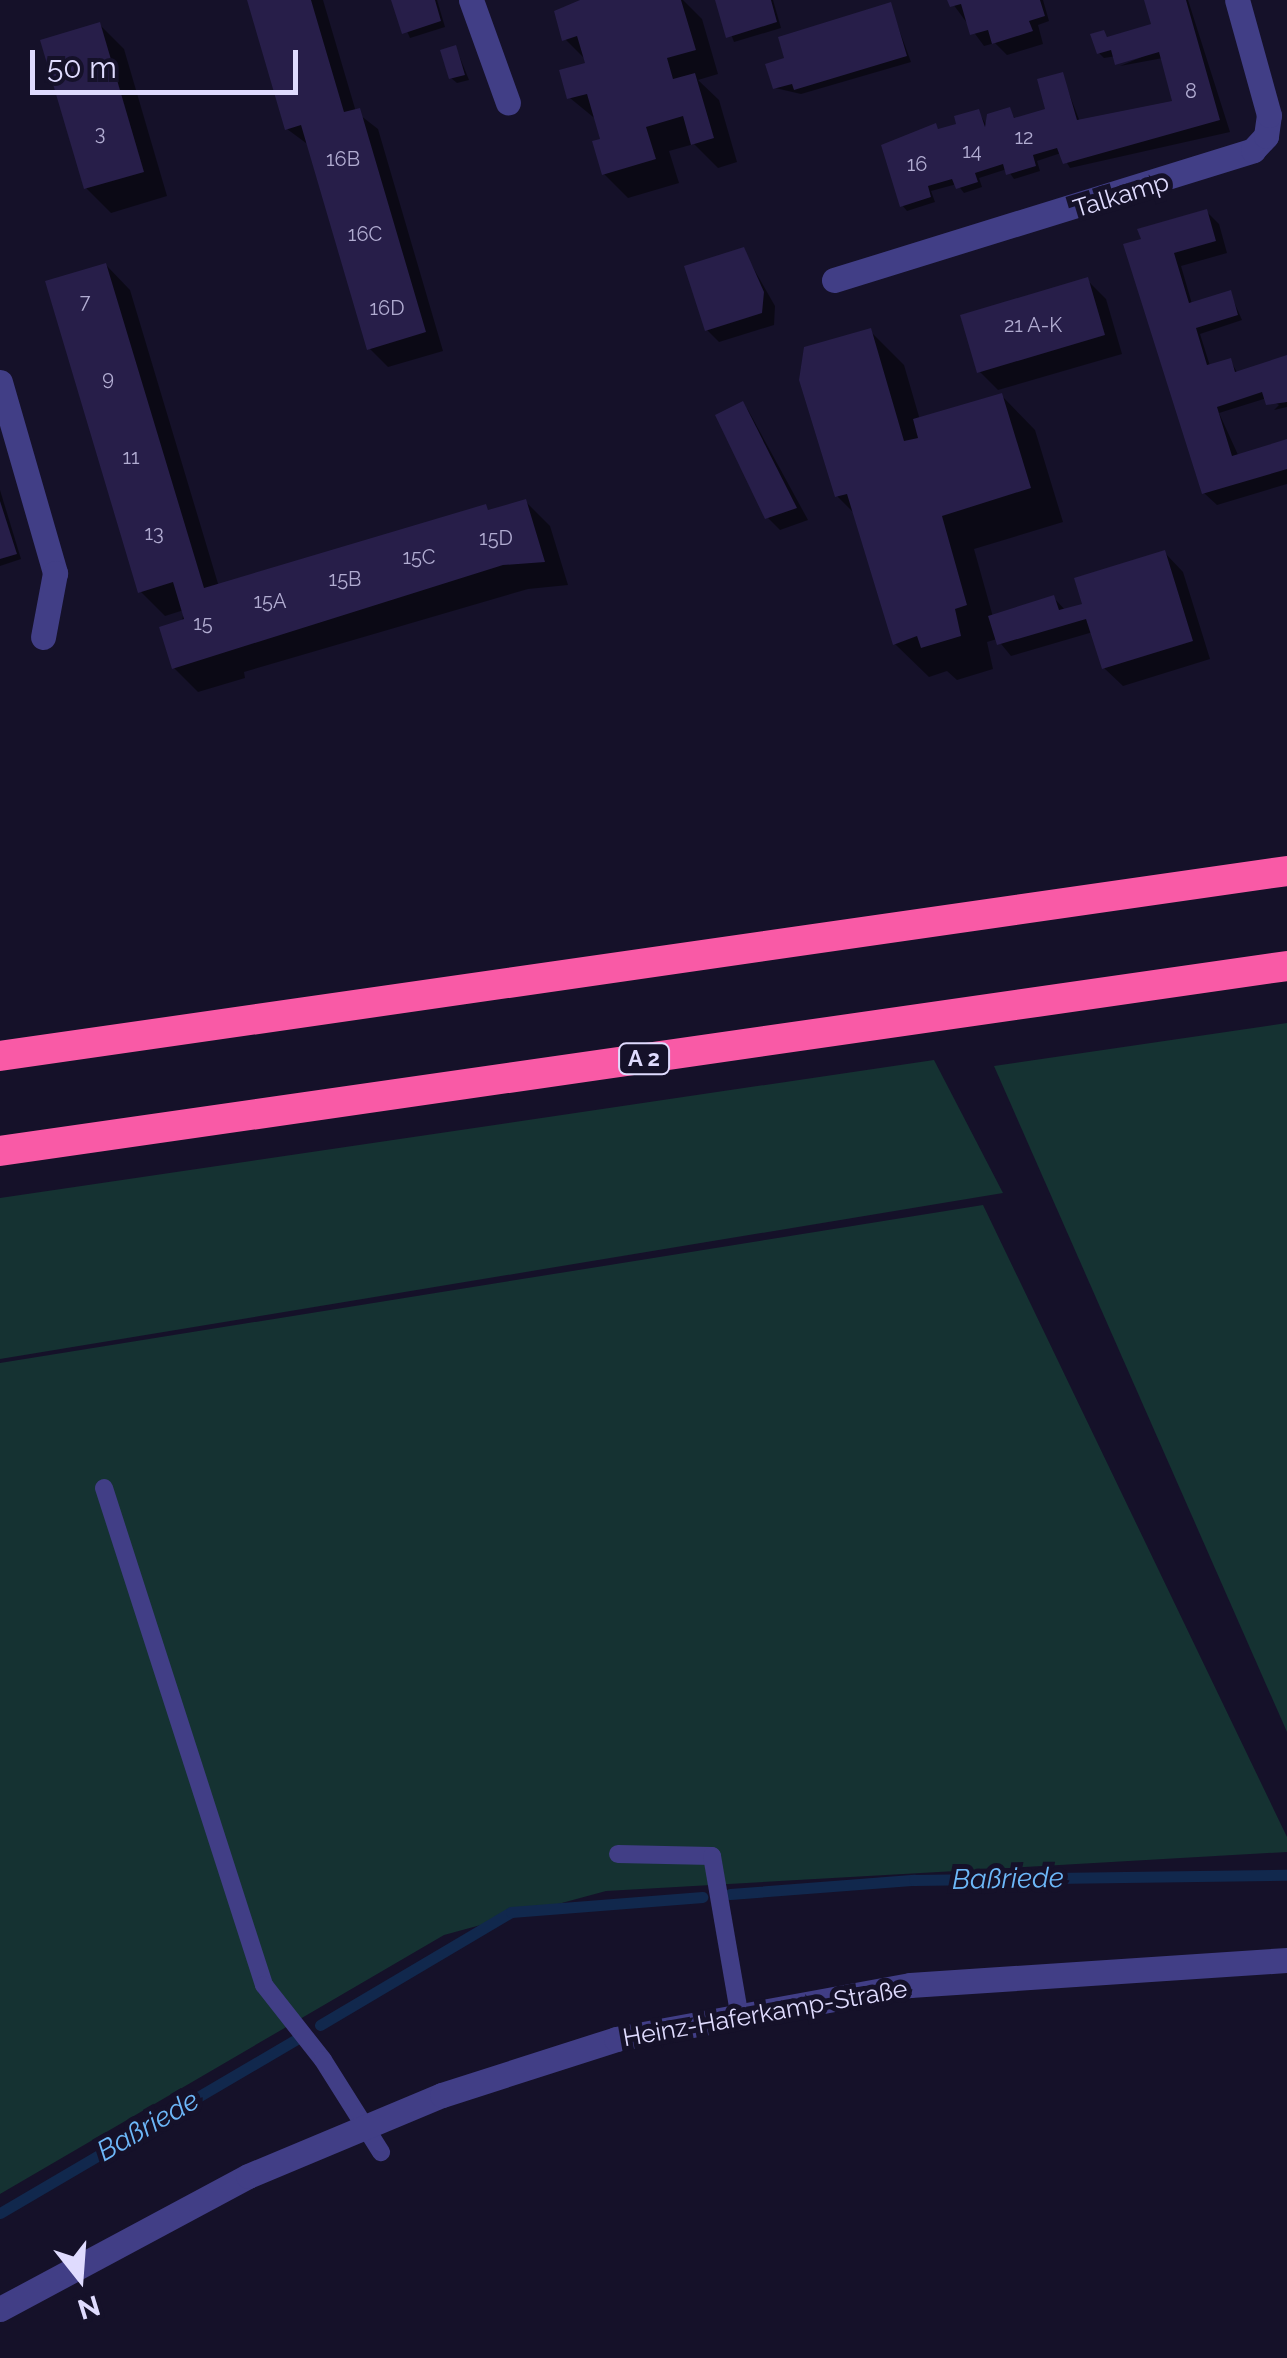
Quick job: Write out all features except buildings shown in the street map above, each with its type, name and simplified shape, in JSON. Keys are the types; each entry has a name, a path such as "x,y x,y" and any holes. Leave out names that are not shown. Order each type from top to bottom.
{"highway":[{"path":"0,1056 1287,871"},
{"name":"A 2","path":"0,1151 1287,966"}],"street":[{"path":"471,0 508,103"},
{"name":"Talkamp","path":"834,280 1253,150 1266,136 1269,115 1237,0"},
{"path":"0,382 55,573 42,636"},
{"name":"Heinz-Haferkamp-Straße","path":"0,2309 138,2230 366,2126 538,2062 739,2013 910,1986 1287,1960"}],"lane":[{"path":"104,1488 264,1986 381,2152"},
{"path":"618,1854 712,1856 739,2013"}],"green space":[{"path":"1287,1023 1287,1732 994,1066"},
{"path":"934,1060 1003,1193 0,1359 0,1198"},
{"path":"983,1205 1287,1837 1287,1852 606,1891 444,1935 0,2194 0,1363"}],"waterway":[{"name":"Baßriede","path":"730,1894 914,1880 1287,1875"},
{"name":"Baßriede","path":"320,2025 511,1912 702,1897"},
{"name":"Baßriede","path":"0,2213 296,2039"}]}
